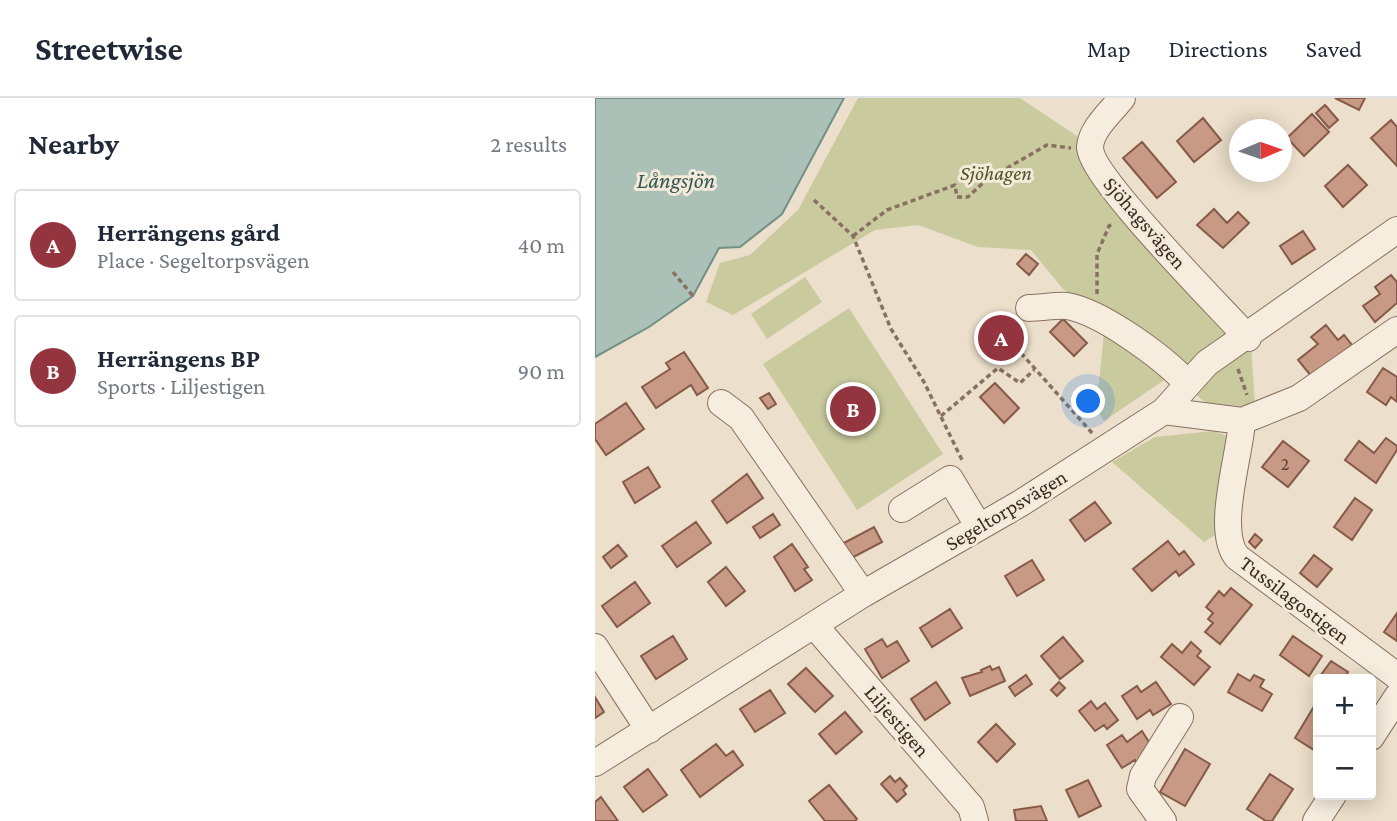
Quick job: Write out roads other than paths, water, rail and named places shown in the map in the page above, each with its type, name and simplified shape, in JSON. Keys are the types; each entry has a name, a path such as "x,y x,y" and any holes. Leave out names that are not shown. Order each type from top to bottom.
{"street":[{"name":"Sjöhagsvägen","path":"1122,98 1095,132 1090,145 1092,161 1239,343"},
{"name":"Segeltorpsvägen","path":"595,763 863,594 979,527 1164,411 1207,363 1397,230"},
{"path":"1028,308 1068,306 1110,324 1171,366 1187,383"},
{"path":"1164,411 1247,419 1300,398 1397,330"},
{"path":"721,403 741,418 863,594"},
{"name":"Tussilagostigen","path":"1247,419 1229,510 1230,548 1257,573 1397,676"},
{"path":"902,509 950,479 979,527"},
{"name":"Liljestigen","path":"814,625 971,807 975,821"},
{"path":"595,647 649,730"},
{"path":"1376,729 1397,697"},
{"path":"1163,821 1140,789 1143,776 1180,716"},
{"path":"1316,821 1330,800"}],"water":[{"name":"Långsjön","path":"595,98 844,98 782,214 740,247 719,248 693,296 649,327 595,357"}],"place":[{"name":"Herrängens gård","path":"1001,338"},
{"name":"Herrängens BP","path":"853,409"}],"park label":[{"name":"Sjöhagen","path":"996,173"}]}
